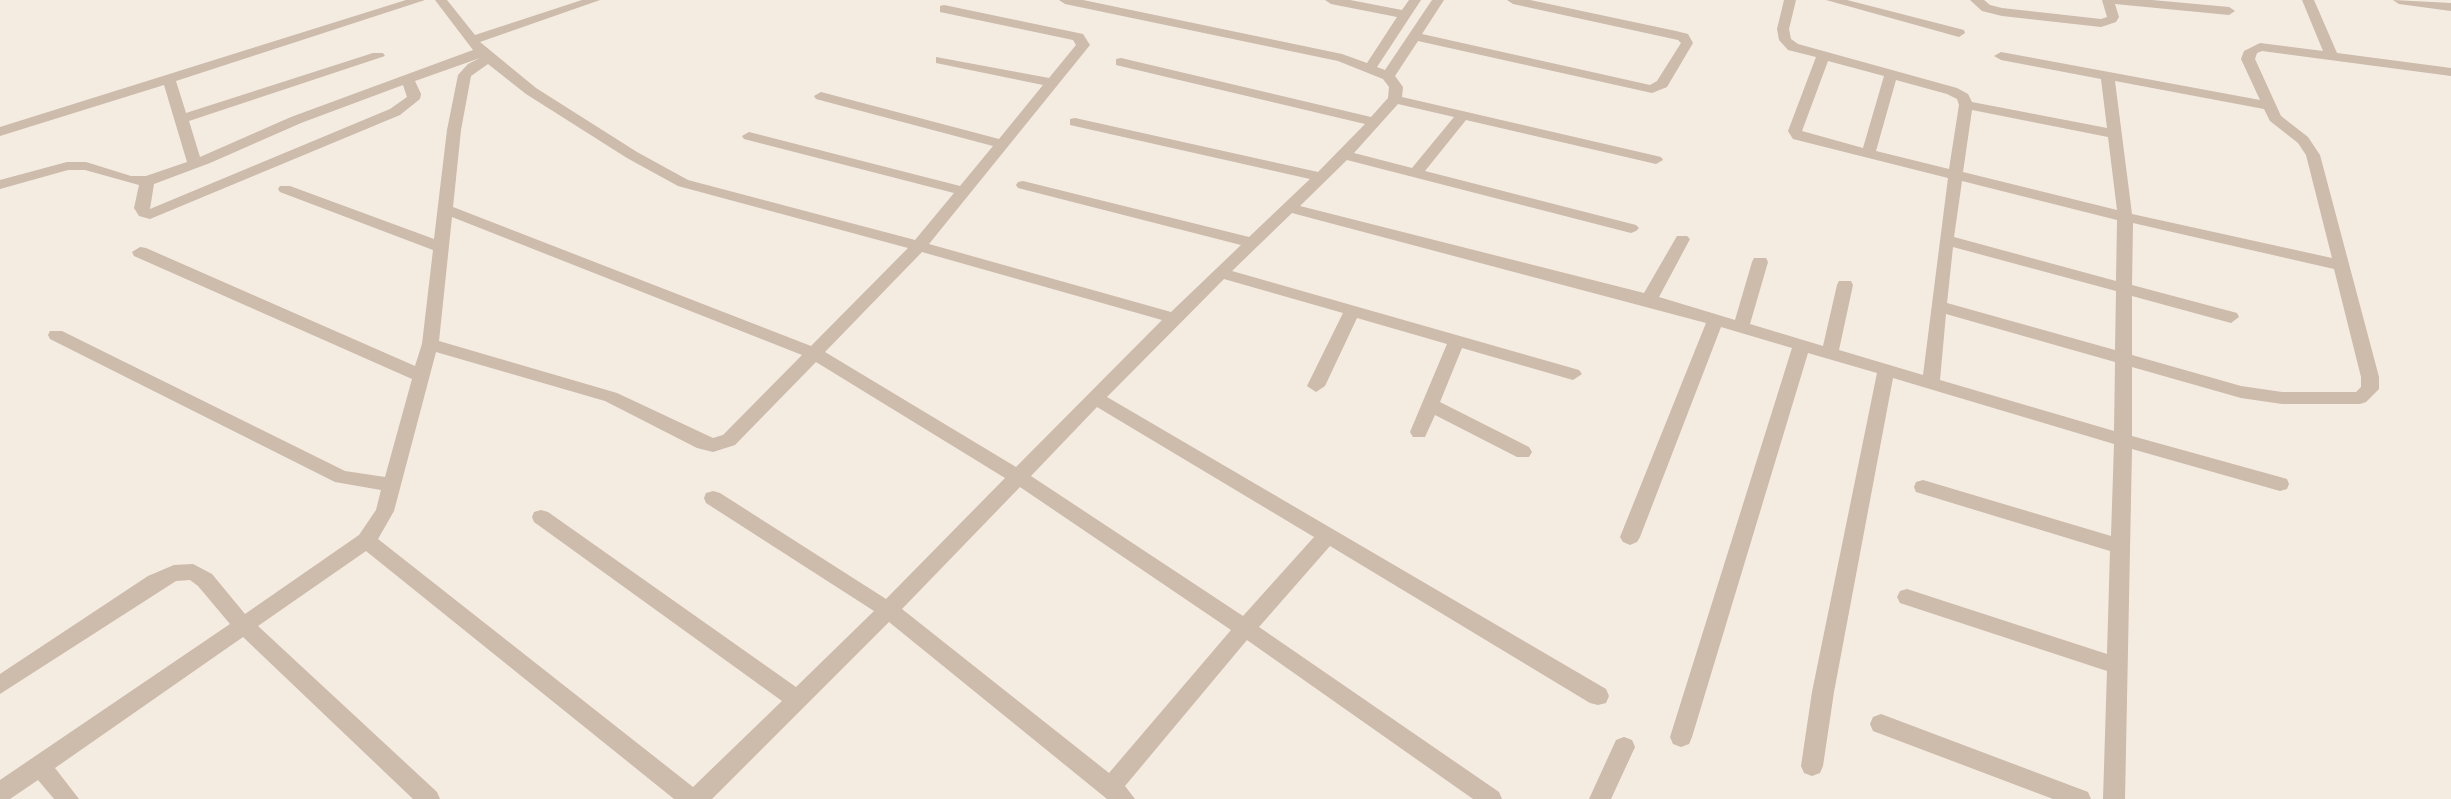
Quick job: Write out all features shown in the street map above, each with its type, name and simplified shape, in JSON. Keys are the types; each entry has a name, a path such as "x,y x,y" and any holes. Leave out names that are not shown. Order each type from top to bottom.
{"street":[{"path":"0,132 419,0"},
{"path":"441,0 480,50 531,91 621,148 683,183 1174,318"},
{"path":"0,185 67,166 86,166 130,180 147,181 195,164 296,120 480,50 594,0"},
{"path":"1331,0 1406,15"},
{"path":"1371,67 1415,0"},
{"path":"1388,76 1438,0"},
{"path":"1415,36 1652,89 1662,84 1686,43 1682,37 1676,35 1513,0"},
{"path":"1790,0 1783,29 1786,40 1793,47 1952,91 1962,96 1966,105 1946,240 1931,382"},
{"path":"1832,0 1959,33"},
{"path":"1976,0 1986,8 2002,12 2101,23 2110,22 2113,17 2110,0 2229,12"},
{"path":"2308,0 2331,55"},
{"path":"2399,0 2451,7"},
{"path":"697,799 1174,318 1345,155 1395,99 1396,87 1388,76 1371,67 1342,58 1074,1"},
{"path":"430,344 611,397 703,443 713,445 729,440 919,246 1083,45 1079,37 944,9"},
{"path":"1939,306 2241,392 2282,398 2360,397 2370,389 2370,377 2313,155 2303,141 2275,118 2248,59 2251,51 2260,47 2451,72"},
{"path":"0,793 366,540 385,511 430,344 454,131 465,75 473,67 480,50"},
{"path":"181,119 378,56"},
{"path":"2001,56 2267,105"},
{"path":"1823,57 1795,131 1798,136 2125,217 2340,265"},
{"path":"941,60 1052,83"},
{"path":"1121,62 1374,122"},
{"path":"1868,154 1891,75"},
{"path":"2108,77 2125,217 2115,799"},
{"path":"169,79 195,164"},
{"path":"147,181 142,208 144,213 150,214 395,112 413,99 414,94 407,79"},
{"path":"821,96 1002,144"},
{"path":"1395,99 1656,160"},
{"path":"1966,105 2116,134"},
{"path":"1416,173 1463,115"},
{"path":"1074,122 1321,177"},
{"path":"748,136 964,191"},
{"path":"1345,155 1632,228"},
{"path":"1023,185 1253,243"},
{"path":"285,189 441,247"},
{"path":"1289,208 1649,300 2280,484"},
{"path":"445,209 814,353 1018,477 1245,628 1491,799"},
{"path":"1649,300 1682,239"},
{"path":"1946,240 2231,317"},
{"path":"140,252 422,376"},
{"path":"1741,327 1760,262"},
{"path":"1220,273 1573,374"},
{"path":"1830,353 1844,285"},
{"path":"1317,386 1352,311"},
{"path":"1630,537 1716,319"},
{"path":"56,335 342,477 392,485"},
{"path":"1419,432 1457,341"},
{"path":"1681,737 1802,344"},
{"path":"1812,766 1823,692 1886,369"},
{"path":"1096,398 1598,696"},
{"path":"1431,405 1523,452"},
{"path":"1923,487 2121,547"},
{"path":"713,498 887,610 1117,794 1245,628 1328,535"},
{"path":"541,517 797,700"},
{"path":"366,540 691,799"},
{"path":"0,685 155,582 174,573 193,572 205,580 242,624 429,799"},
{"path":"1907,597 2118,666"},
{"path":"1881,724 2080,799"},
{"path":"1600,799 1624,747"},
{"path":"40,766 68,799"}]}
